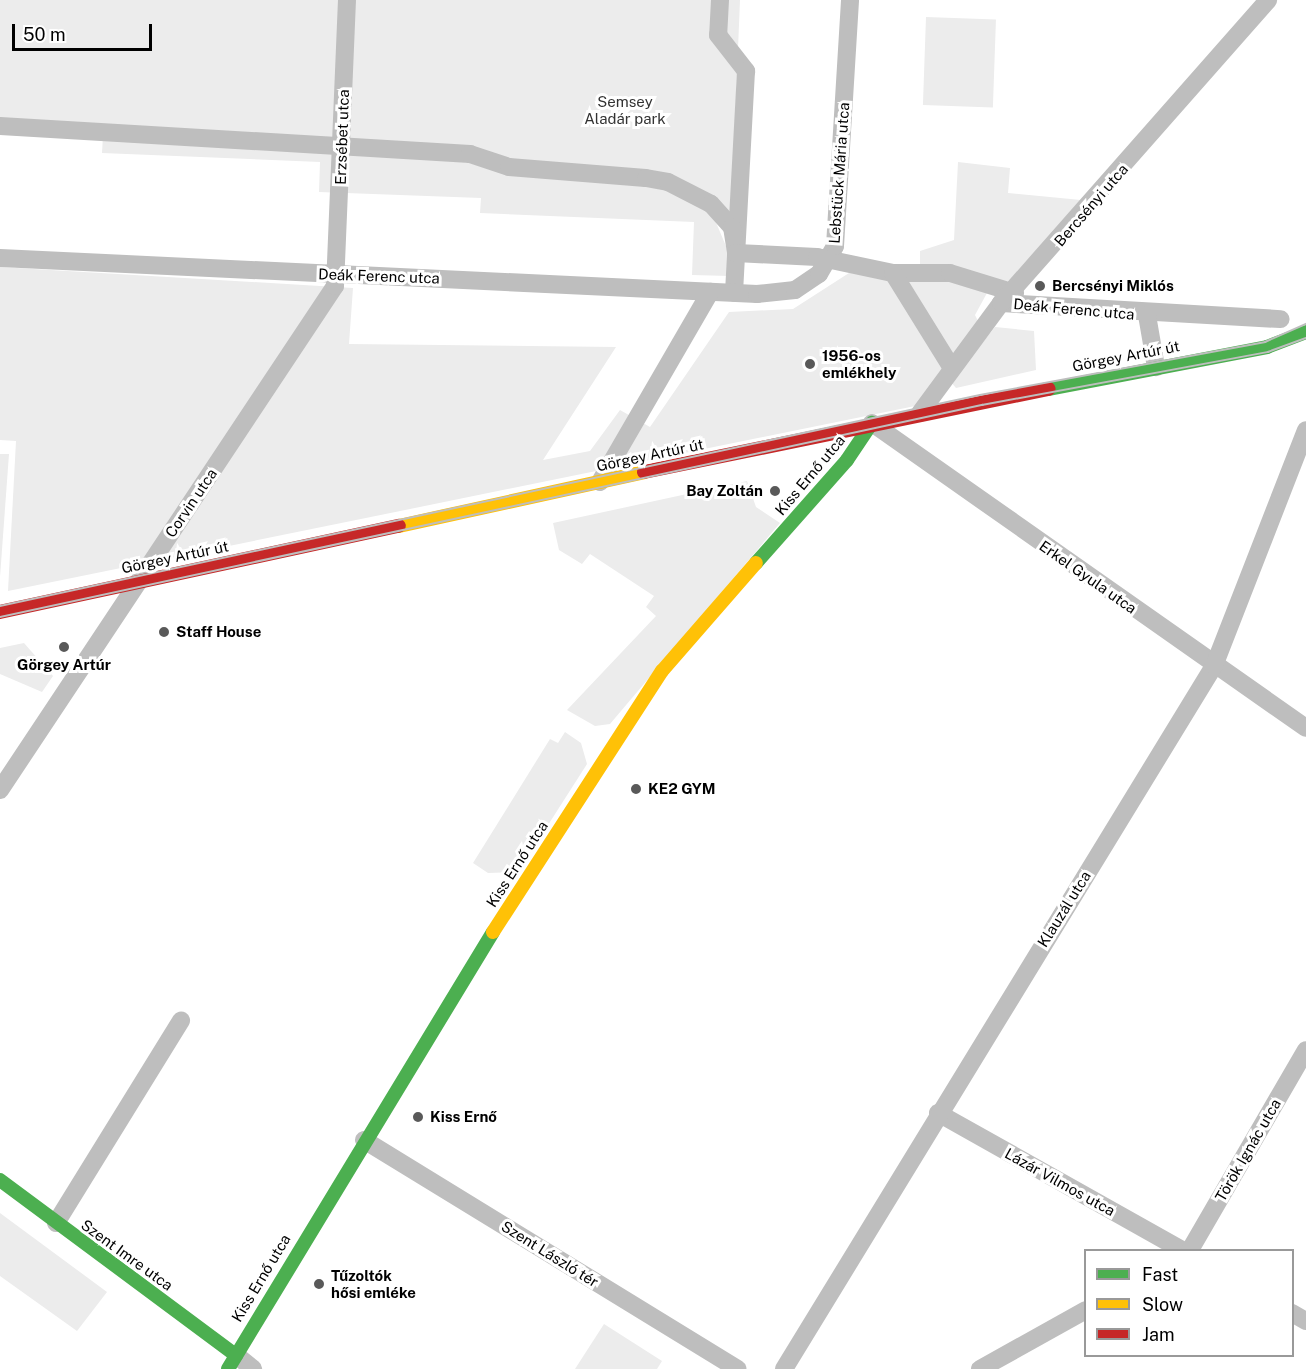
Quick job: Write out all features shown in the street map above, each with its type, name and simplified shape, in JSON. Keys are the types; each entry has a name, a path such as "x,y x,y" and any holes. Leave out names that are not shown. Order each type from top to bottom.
{"street":[{"name":"Erzsébet utca","path":"337,274 347,0"},
{"path":"720,0 718,35 746,71 734,293"},
{"name":"Lebstück Mária utca","path":"757,294 795,290 830,259 838,232 850,0"},
{"name":"Bercsényi utca","path":"920,413 952,368 1008,298 1268,0"},
{"path":"0,126 470,154 509,167 668,182 724,216 736,253"},
{"name":"Deák Ferenc utca","path":"736,253 830,259 893,273 950,273 1008,298 1148,315 1281,319"},
{"name":"Deák Ferenc utca","path":"0,258 757,294"},
{"path":"893,273 952,368"},
{"name":"Corvin utca","path":"0,790 335,286 337,274"},
{"path":"600,482 710,292"},
{"name":"Deák Ferenc utca","path":"1148,315 1156,367"},
{"name":"Görgey Artúr út","path":"0,612 872,423 1267,347 1306,332"},
{"name":"Erkel Gyula utca","path":"872,423 1306,728"},
{"name":"Kiss Ernő utca","path":"232,1362 364,1140 662,671 847,460 872,423"},
{"name":"Klauzál utca","path":"784,1369 938,1113 1215,666 1306,430"},
{"path":"56,1223 181,1021"},
{"name":"Török Ignác utca","path":"1191,1249 1306,1050"},
{"name":"Lázár Vilmos utca","path":"938,1113 1178,1249"},
{"name":"Szent László tér","path":"364,1140 737,1369"},
{"name":"Szent Imre utca","path":"0,1180 232,1362"},
{"path":"980,1369 1084,1311"},
{"path":"232,1362 253,1369"}],"green space":[{"name":"Semsey Aladár park","path":"0,0 740,0 731,220 715,220 728,251 730,276 692,275 694,222 480,213 481,198 319,192 320,162 102,153 103,135 0,130"},
{"path":"926,17 996,19 993,107 923,105"},
{"path":"958,162 1010,168 1008,193 1081,200 1015,277 987,293 975,315 978,321 920,405 8,591 16,441 0,440 0,267 353,288 349,344 616,347 543,460 590,451 620,410 650,427 729,312 793,309 849,273 920,274 920,251 954,240"},
{"path":"995,327 1034,331 1036,370 956,388 951,382"},
{"path":"0,454 9,454 0,577"},
{"path":"747,481 756,507 780,523 610,724 595,726 567,710 656,616 646,607 654,596 590,554 582,564 559,550 553,523"},
{"path":"24,643 53,676 42,692 0,674 0,648"},
{"path":"565,732 581,743 587,764 518,872 488,873 473,863 550,739 558,743"},
{"path":"0,1213 107,1292 77,1331 0,1276"},
{"path":"604,1324 662,1361 657,1369 575,1369"}],"tram line":[{"path":"0,606 980,395 1265,342 1306,324"},
{"path":"0,617 982,405 1268,352 1306,338"}],"traffic: fast":[{"path":"1049,389 1267,347 1306,332"},
{"path":"756,563 847,460 872,423"},
{"path":"228,1369 493,932"},
{"path":"0,1180 236,1355"}],"traffic: slow":[{"path":"399,526 644,472"},
{"path":"493,932 662,671 756,563"}],"traffic: jam":[{"path":"644,472 1049,389"},
{"path":"0,612 399,526"}],"place":[{"name":"Bercsényi Miklós","path":"1040,286"},
{"name":"1956-os emlékhely","path":"810,364"},
{"name":"Bay Zoltán","path":"775,491"},
{"name":"Staff House","path":"164,632"},
{"name":"Görgey Artúr","path":"64,647"},
{"name":"KE2 GYM","path":"636,789"},
{"name":"Kiss Ernő","path":"418,1117"},
{"name":"Tűzoltók hősi emléke","path":"319,1284"}]}
